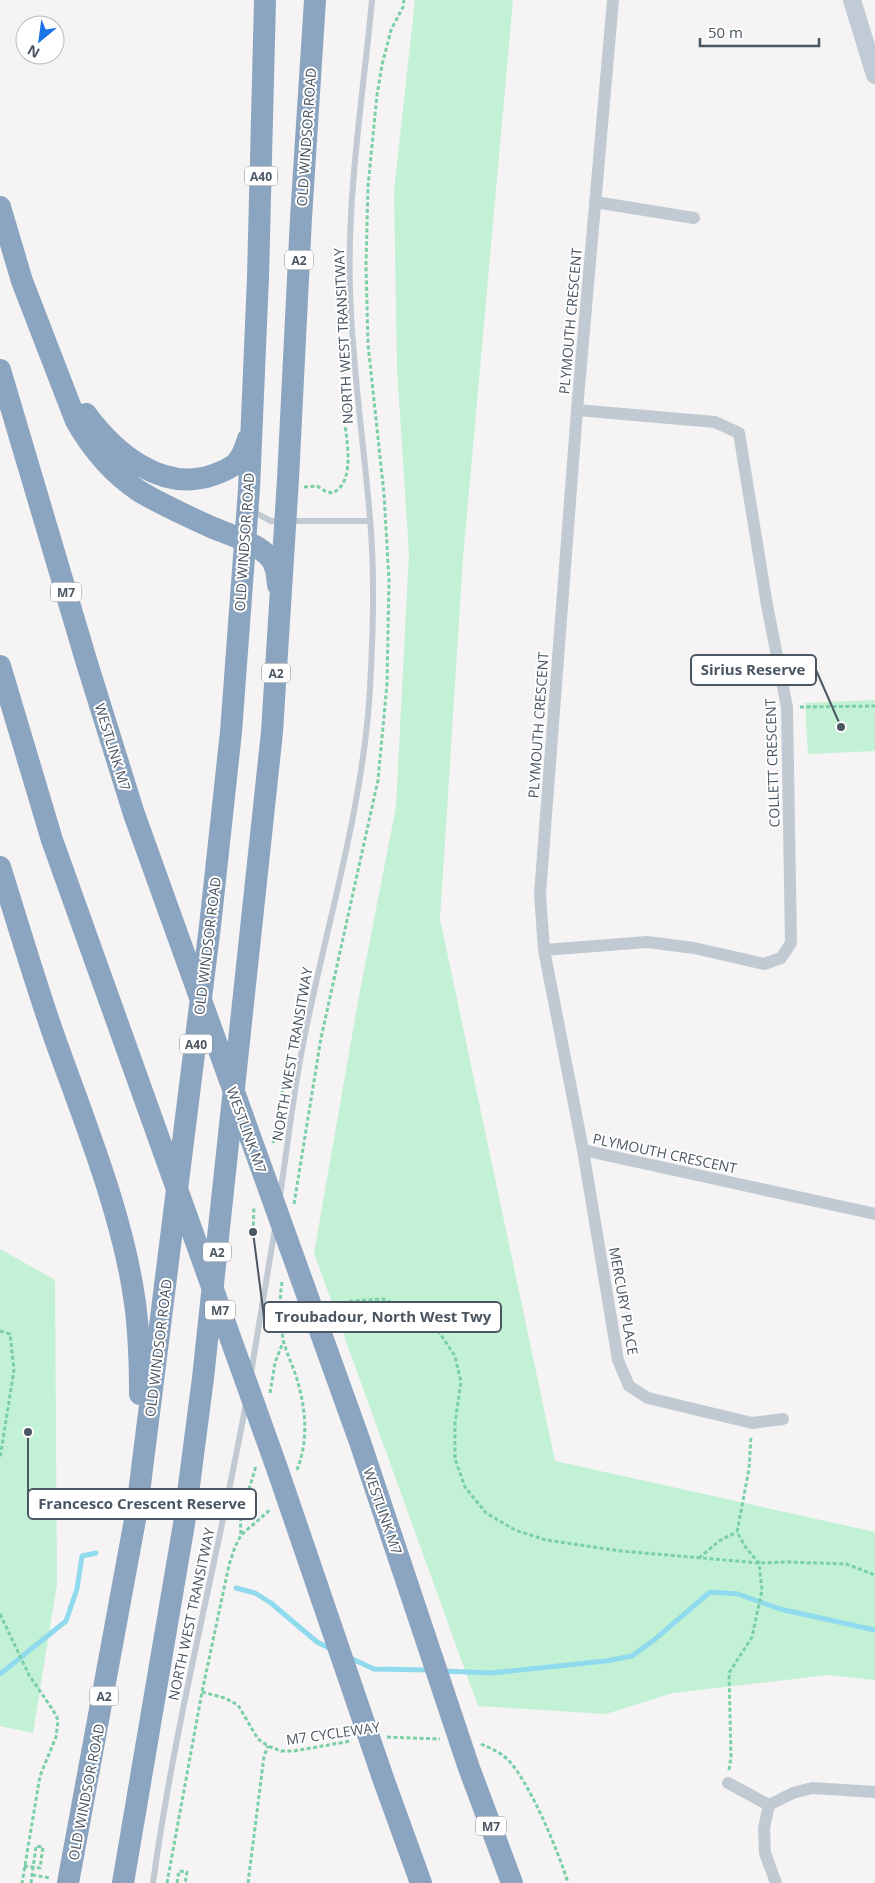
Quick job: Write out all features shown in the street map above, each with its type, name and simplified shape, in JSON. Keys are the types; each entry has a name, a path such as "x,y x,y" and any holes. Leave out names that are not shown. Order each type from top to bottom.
{"highway":[{"name":"OLD WINDSOR ROAD","path":"68,1883 137,1510 211,916 231,732 248,507 258,277 265,0"},
{"name":"OLD WINDSOR ROAD","path":"123,1883 184,1524 203,1378 272,732 286,520 301,218 315,0"},
{"path":"0,207 22,281 76,421 88,441 118,475 156,501 245,541 272,559 276,570 280,614"},
{"path":"22,281 80,406 102,435 130,459 164,476 195,480 225,471 240,461 251,428"},
{"name":"WESTLINK M7","path":"0,370 134,814 360,1442 469,1768 512,1883"},
{"name":"M7","path":"0,666 52,840 278,1471 384,1781 421,1883"},
{"path":"0,867 39,992 105,1182 122,1242 134,1302 140,1354 137,1510"}],"street":[{"name":"PLYMOUTH CRESCENT","path":"613,0 577,410 540,894 544,950 583,1150 875,1214"},
{"path":"852,0 875,75"},
{"path":"595,202 694,218"},
{"name":"COLLETT CRESCENT","path":"544,950 647,942 694,948 764,964 781,958 791,943 787,707 767,604 739,433 715,422 577,410"},
{"name":"MERCURY PLACE","path":"583,1150 618,1360 629,1386 648,1398 752,1423 783,1419"},
{"path":"728,1783 769,1804"},
{"path":"769,1804 792,1793 812,1788 875,1792"},
{"path":"769,1804 764,1828 765,1853 776,1883"}],"lane":[{"name":"NORTH WEST TRANSITWAY","path":"153,1883 173,1760 236,1459 304,1037 344,864 364,749 370,694 373,628 370,521 356,387 350,280 354,161 372,0"},
{"path":"248,507 255,514 271,521 370,521"}],"path":[{"path":"317,486 332,493 342,486 346,477 348,462 343,410"},
{"path":"787,707 875,706"},
{"path":"324,1306 352,1301 383,1299 416,1313 439,1332 456,1356 460,1382 455,1423 455,1459 465,1487 486,1513 515,1530 546,1540 621,1551 759,1563 846,1564 875,1575"},
{"path":"280,1313 296,1311"},
{"path":"0,1331 10,1334 14,1370 0,1458"},
{"path":"728,1783 731,1757 729,1673 752,1637 762,1590 759,1563 746,1548 738,1532 748,1469 752,1423"},
{"path":"699,1558 719,1541 738,1532"},
{"path":"1,1616 29,1674 58,1720 56,1737 40,1776 22,1883"},
{"name":"M7 CYCLEWAY","path":"167,1883 202,1692 225,1698 238,1705 258,1739 268,1746 281,1751 357,1740"},
{"name":"M7 CYCLEWAY","path":"385,1737 432,1738"},
{"path":"248,1883 264,1756 268,1746"},
{"path":"521,1776 544,1821 568,1883"},
{"path":"24,1866 40,1868 43,1847 36,1846 32,1875 31,1883"},
{"path":"177,1883 179,1871 188,1872 185,1883"}],"green space":[{"path":"415,0 513,0 463,558 440,919 555,1461 875,1532 875,1680 828,1675 673,1693 606,1714 478,1706 314,1253 359,996 396,807 409,553 397,369 394,191"},
{"path":"875,700 875,751 808,754 805,703"},
{"path":"0,1249 55,1280 57,1584 33,1733 0,1726"}],"waterway":[{"path":"0,1674 66,1621 77,1589 82,1556 96,1553"},
{"path":"236,1588 255,1593 271,1603 317,1642 331,1649"},
{"path":"443,1671 491,1673 606,1661 632,1656 654,1640 710,1592 738,1594 780,1609 875,1630"},
{"path":"350,1658 374,1669 429,1670"}],"place":[{"name":"Sirius Reserve","path":"841,727"},
{"name":"Troubadour, North West Twy","path":"253,1232"},
{"name":"Francesco Crescent Reserve","path":"28,1432"}]}
